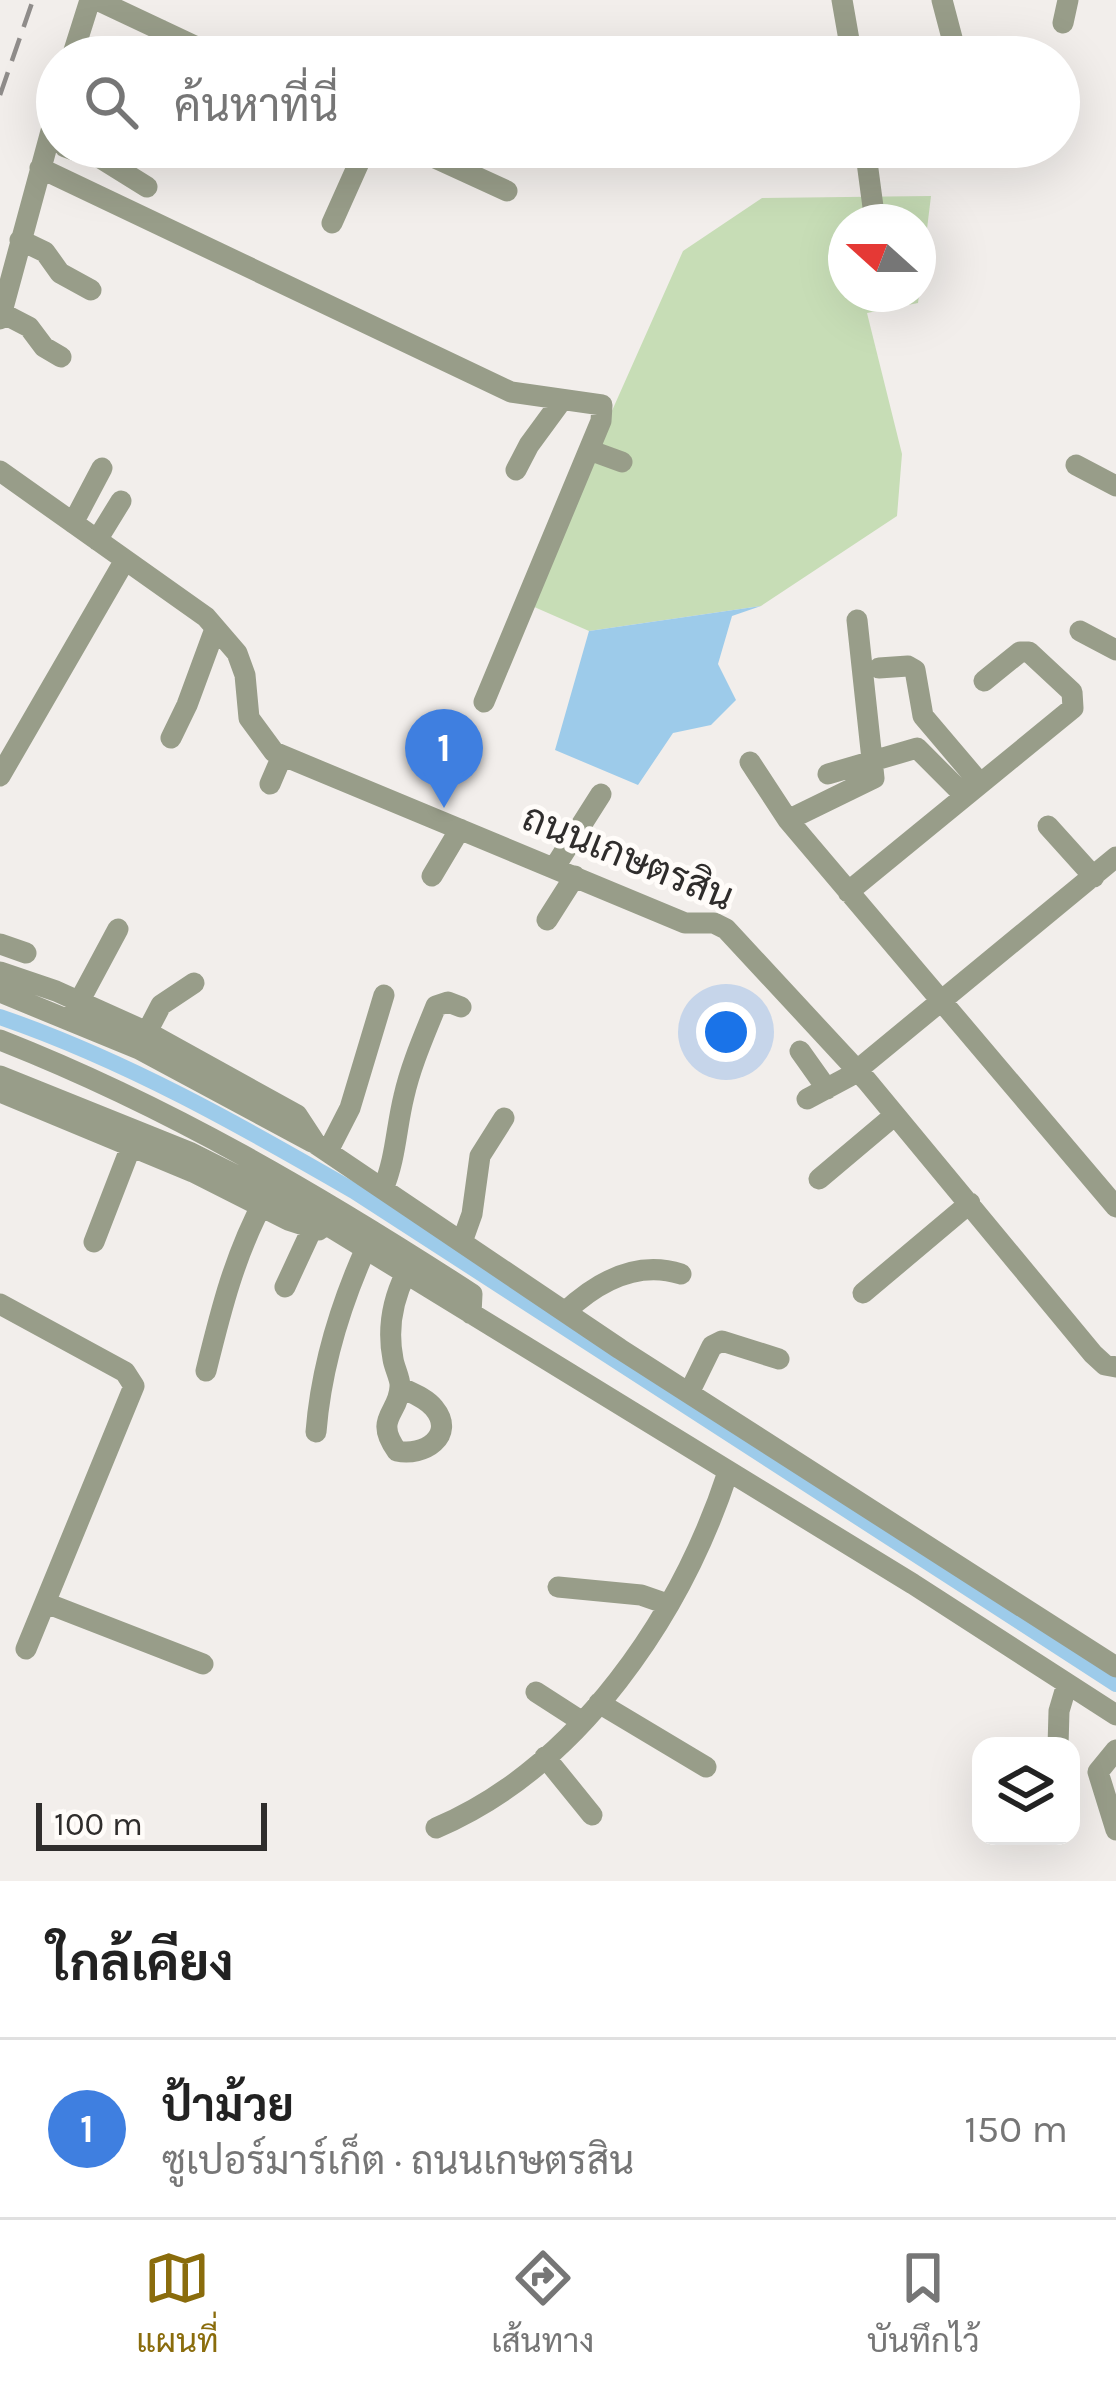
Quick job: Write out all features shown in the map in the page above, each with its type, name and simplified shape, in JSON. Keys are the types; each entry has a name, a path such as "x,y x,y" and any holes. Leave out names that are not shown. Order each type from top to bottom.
{"street":[{"path":"80,36 94,0 174,36"},
{"path":"842,0 848,36"},
{"path":"942,0 951,36"},
{"path":"1063,23 1068,0"},
{"path":"159,36 161,30"},
{"path":"62,357 44,347 29,327 1,316 40,168 511,392 602,405 601,421 484,702"},
{"path":"122,168 147,187"},
{"path":"332,223 357,168"},
{"path":"457,168 507,191"},
{"path":"868,168 873,204"},
{"path":"20,240 45,252 61,273 91,290"},
{"path":"516,470 562,400"},
{"path":"589,450 622,462"},
{"path":"1076,465 1116,486"},
{"path":"73,523 102,468"},
{"path":"0,471 206,617 237,653 245,675 249,718 257,733 282,756 270,784"},
{"path":"97,540 121,500"},
{"path":"0,776 125,560"},
{"path":"788,820 874,778 857,620"},
{"path":"171,738 188,706 215,629"},
{"path":"1080,631 1116,650"},
{"path":"848,892 971,788 1067,716 1074,702 1065,685 1024,651 984,681"},
{"path":"879,668 908,666 915,670 923,716 971,788"},
{"path":"828,774 917,748 971,788"},
{"name":"ถนนเกษตรสิน","path":"282,756 685,923 714,923 726,929 896,1115 1093,1354 1105,1365 1116,1367"},
{"path":"750,762 788,820 1116,1207"},
{"path":"547,920 601,794"},
{"path":"1048,826 1094,877"},
{"path":"431,876 460,829"},
{"path":"800,1052 817,1094 857,1070 1116,857"},
{"path":"75,1010 118,928"},
{"path":"0,944 26,952"},
{"path":"0,972 322,1148 689,1394 1116,1667"},
{"path":"147,1032 161,1006 194,983"},
{"path":"0,992 111,1015 147,1032 297,1115 322,1148"},
{"path":"322,1148 350,1108 384,995"},
{"path":"383,1189 394,1163 403,1099 436,1006 448,1002 461,1007"},
{"path":"0,1040 230,1146 472,1294 471,1314"},
{"path":"0,1076 189,1152 265,1198 343,1234 1116,1715"},
{"path":"0,1092 265,1198"},
{"path":"94,1242 147,1104"},
{"path":"819,1179 896,1115"},
{"path":"462,1242 472,1214 480,1156 504,1118"},
{"path":"206,1371 232,1268 265,1198"},
{"path":"862,1293 970,1203"},
{"path":"285,1287 314,1223"},
{"path":"316,1432 319,1393 348,1289 366,1248"},
{"path":"566,1312 628,1271 661,1268 681,1274"},
{"path":"400,1387 390,1342 392,1312 406,1273"},
{"path":"0,1304 125,1372 134,1386 26,1649"},
{"path":"689,1394 712,1346 722,1341 779,1359"},
{"path":"436,1828 489,1803 545,1757 599,1703 667,1604 712,1520 728,1472"},
{"path":"558,1587 641,1594 667,1604"},
{"path":"46,1603 203,1664"},
{"path":"1058,1736 1067,1684"},
{"path":"536,1692 581,1721"},
{"path":"599,1703 706,1767"},
{"path":"1116,1750 1098,1772 1116,1830"},
{"path":"545,1757 592,1815"}],"green space":[{"path":"931,196 930,204 828,204 828,312 872,312 867,313 902,454 897,516 761,606 589,631 532,606 683,251 762,198"}],"water":[{"path":"761,606 732,616 718,664 736,700 711,725 673,733 638,785 555,750 589,631"}],"waterway":[{"path":"0,1017 137,1074 354,1191 1116,1684"}],"railway":[{"path":"0,95 33,0"}],"place":[{"name":"ป้าม้วย","path":"444,808"}]}
